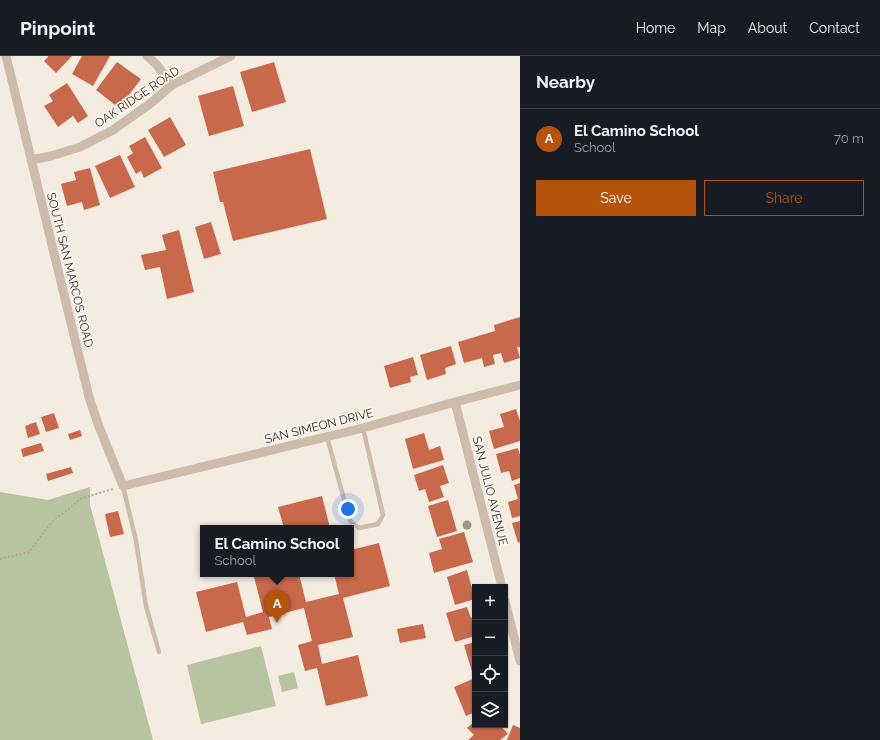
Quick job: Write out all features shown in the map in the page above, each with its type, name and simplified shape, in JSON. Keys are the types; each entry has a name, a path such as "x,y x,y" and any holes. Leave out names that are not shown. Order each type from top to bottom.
{"street":[{"name":"SOUTH SAN MARCOS ROAD","path":"6,56 89,397 98,424 123,486"},
{"path":"147,56 156,64 172,85"},
{"name":"OAK RIDGE ROAD","path":"31,160 51,156 80,147 113,130 151,103 172,85 231,56"},
{"name":"SAN SIMEON DRIVE","path":"123,486 363,428 520,385"},
{"name":"SAN JULIO AVENUE","path":"455,402 501,584"},
{"path":"508,613 520,660"}],"lane":[{"path":"327,437 350,521 359,528 378,524 383,515 363,428"},
{"path":"123,486 136,541 146,606 159,652"}],"path":[{"path":"0,559 29,552 52,522 82,498 123,486"}],"green space":[{"path":"90,487 90,505 153,740 0,740 0,492 48,500"},
{"path":"261,646 276,706 201,724 187,665"},
{"path":"294,672 298,688 282,692 278,676"}],"building":[{"path":"48,56 72,56 56,73 44,61"},
{"path":"82,56 110,56 93,86 72,74"},
{"path":"117,62 141,79 119,108 96,90"},
{"path":"274,62 286,102 252,112 240,72"},
{"path":"67,83 88,116 78,123 73,116 58,127 44,106 53,101 49,95"},
{"path":"233,86 244,126 209,136 198,96"},
{"path":"170,117 186,145 164,157 148,130"},
{"path":"145,137 162,168 144,178 141,171 136,174 127,157 133,153 129,146"},
{"path":"310,149 327,219 233,241 223,202 220,202 213,172"},
{"path":"120,155 135,187 110,198 95,166"},
{"path":"90,168 100,205 84,210 82,202 67,206 61,184 76,180 74,172"},
{"path":"211,222 221,254 204,259 195,227"},
{"path":"179,230 194,292 167,299 160,267 145,270 141,255 166,250 162,235"},
{"path":"520,317 520,347 517,347 520,358 504,363 501,353 493,355 495,364 484,367 482,358 464,363 458,342 495,331 494,325"},
{"path":"451,346 456,364 445,368 446,374 427,380 420,355"},
{"path":"413,357 418,375 410,377 411,382 390,388 384,366"},
{"path":"516,409 520,421 520,441 494,449 489,431 504,427 500,414"},
{"path":"54,413 59,428 46,432 41,417"},
{"path":"36,422 40,434 28,438 25,426"},
{"path":"80,430 82,436 70,440 68,434"},
{"path":"424,433 429,450 440,446 444,460 413,469 405,439"},
{"path":"41,443 44,451 23,457 21,449"},
{"path":"518,448 520,455 520,478 512,481 509,471 501,473 496,454"},
{"path":"443,465 449,483 440,486 444,497 429,502 425,489 419,491 414,475"},
{"path":"71,467 73,473 48,481 46,474"},
{"path":"520,483 520,516 512,518 508,502 518,499 514,485"},
{"path":"322,496 329,525 283,525 278,507"},
{"path":"448,500 457,531 437,537 428,506"},
{"path":"118,511 124,534 110,537 105,514"},
{"path":"520,521 520,542 518,543 512,523"},
{"path":"464,532 473,562 434,573 429,553 442,549 439,539"},
{"path":"379,543 390,586 343,598 353,637 318,645 322,664 358,655 368,696 326,706 317,668 305,671 298,645 312,641 304,608 269,617 272,629 247,635 243,622 206,632 196,592 237,582 246,617 263,612 254,577 300,577 306,602 339,594 335,577 354,577 354,549"},
{"path":"467,570 472,588 472,600 455,605 447,577"},
{"path":"467,607 472,618 472,637 455,642 446,613"},
{"path":"423,624 426,638 400,643 397,629"},
{"path":"472,643 472,672 464,645"},
{"path":"472,679 472,713 466,716 454,687"},
{"path":"472,724 472,728 503,728 508,734 500,740 468,740 474,735 467,728"},
{"path":"513,725 520,728 520,740 507,740"}],"place":[{"name":"El Camino School","path":"277,623"}]}
